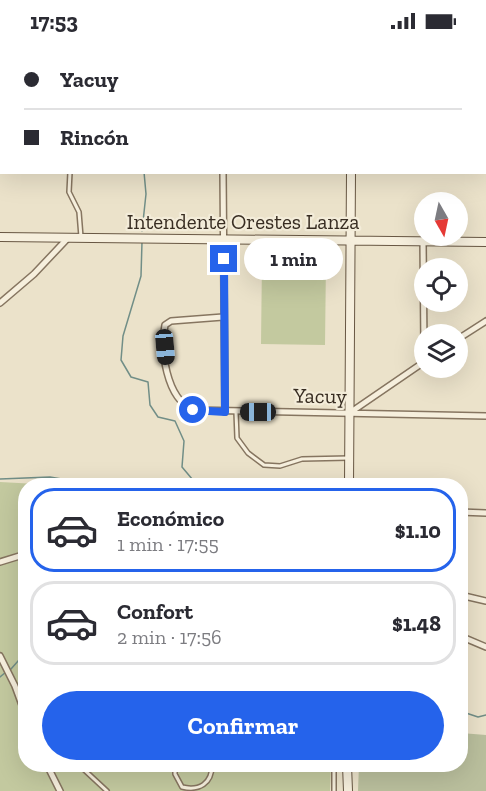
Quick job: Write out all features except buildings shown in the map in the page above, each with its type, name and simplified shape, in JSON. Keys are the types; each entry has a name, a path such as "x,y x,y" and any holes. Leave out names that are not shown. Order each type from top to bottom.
{"street":[{"path":"223,174 225,412"},
{"path":"349,478 351,174"},
{"name":"Intendente Orestes Lanza","path":"0,237 414,241"},
{"path":"0,303 34,274 68,238"},
{"name":"Intendente Orestes Lanza","path":"468,242 486,242"},
{"path":"423,246 424,324"},
{"name":"Yacuy","path":"224,317 171,321 165,325 168,380 186,407 193,410 486,416"},
{"path":"468,333 486,321"},
{"path":"350,413 414,369"},
{"path":"468,512 486,513"},
{"path":"0,562 18,556"},
{"path":"468,597 486,601"},
{"path":"468,639 486,647"},
{"path":"0,656 18,694"},
{"path":"50,772 60,791"},
{"path":"347,772 348,791"}],"lane":[{"path":"70,174 69,192 79,212 81,239"},
{"path":"236,412 237,438 248,453 264,465 273,467 302,459 349,458"},
{"path":"87,772 107,791"},
{"path":"175,772 180,789 191,791 200,790 212,772"},
{"path":"334,772 334,791"}],"green space":[{"path":"262,259 326,260 325,345 261,344"},
{"path":"0,482 18,483 18,772 331,772 330,791 0,791"},
{"path":"468,734 486,735 486,791 358,791 359,772 468,772"}],"waterway":[{"path":"142,231 146,194 144,174"},
{"path":"142,242 141,276 123,336 121,360 131,377 148,382 150,405 158,417 175,421 184,441 182,467 191,478"},
{"path":"0,479 18,478"},
{"path":"25,478 56,478"},
{"path":"11,669 18,661"},
{"path":"0,677 6,672"},
{"path":"468,714 478,717 486,715"}],"route":[{"path":"193,410 225,412 224,259"}]}
